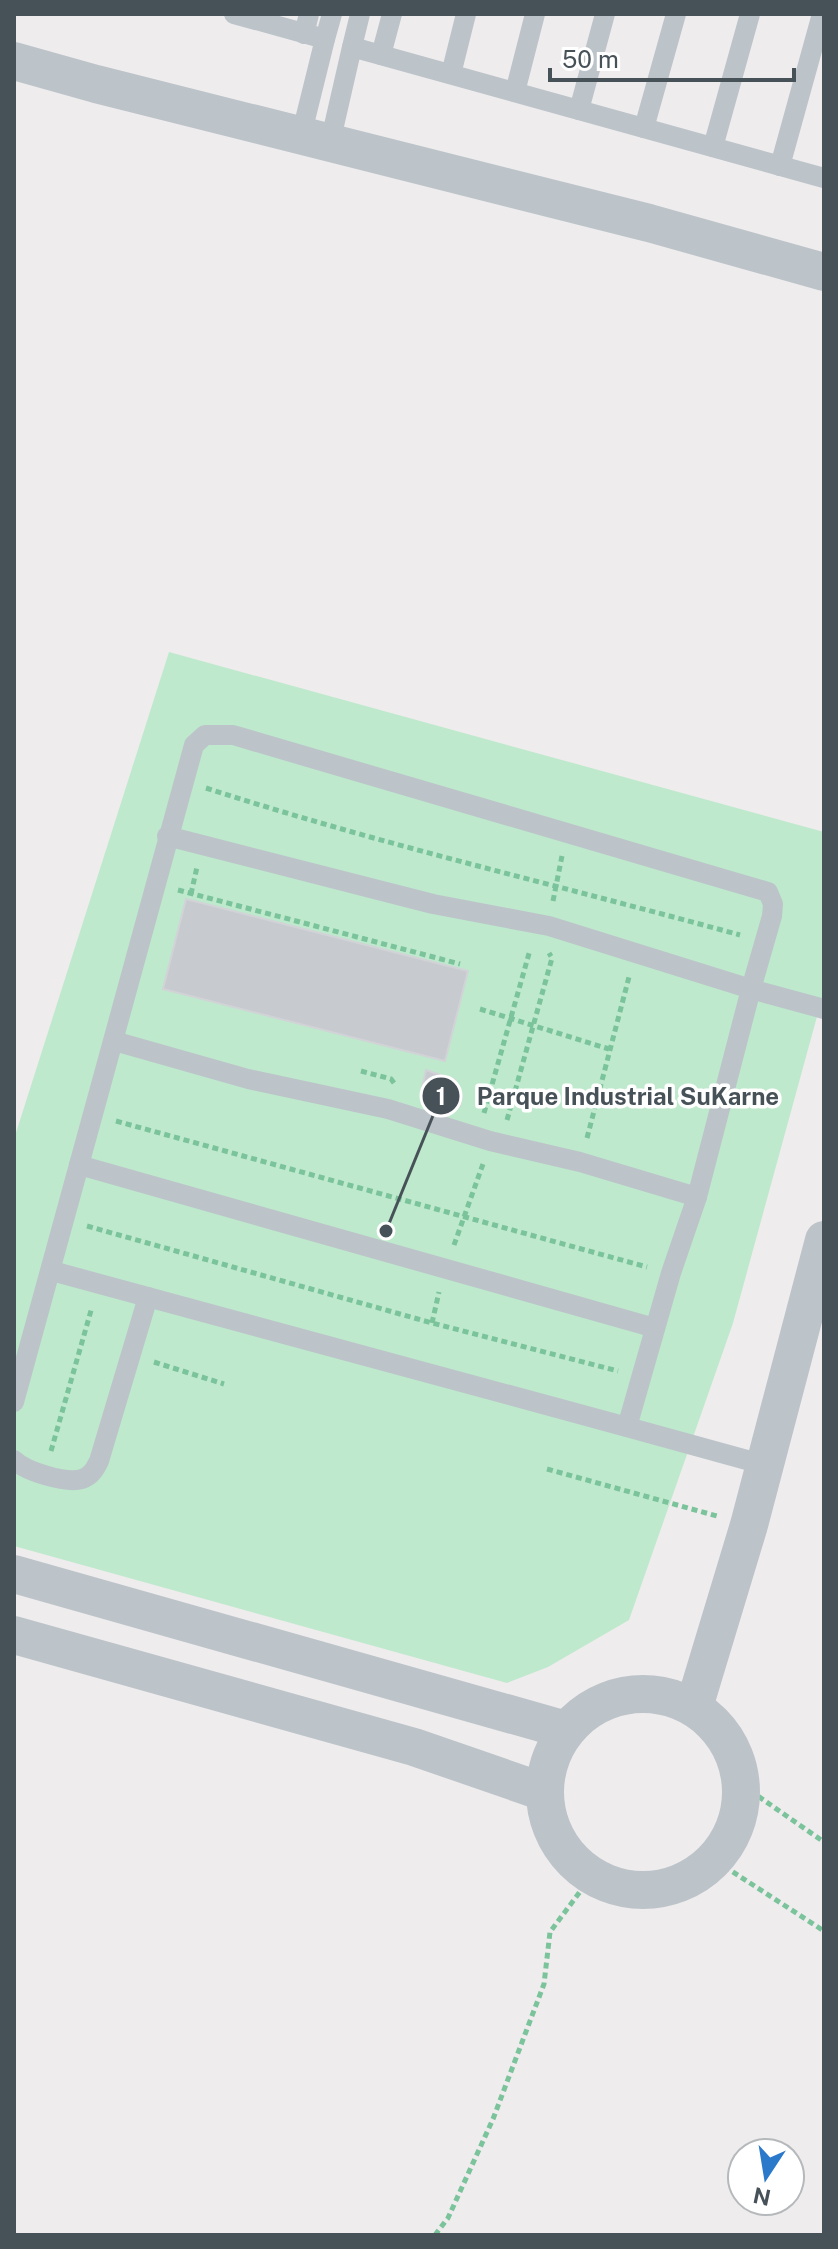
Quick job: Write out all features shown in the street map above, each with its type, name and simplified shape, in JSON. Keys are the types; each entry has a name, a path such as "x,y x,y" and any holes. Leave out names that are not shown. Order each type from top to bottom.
{"street":[{"path":"14,61 649,223 824,272"},
{"path":"694,1707 749,1525 824,1240"},
{"path":"14,1574 566,1730"},
{"path":"14,1635 414,1747 544,1792"},
{"path":"640,1694 667,1697 694,1707 718,1727 735,1754 742,1785 741,1813 731,1838 716,1861 689,1881 656,1891 622,1890 591,1877 566,1854 549,1825 544,1792 550,1759 566,1730 587,1711 612,1698 640,1694"}],"lane":[{"path":"237,14 306,24 325,39"},
{"path":"316,139 325,39 332,14"},
{"path":"316,139 352,47 360,14"},
{"path":"381,55 392,14"},
{"path":"451,74 466,14"},
{"path":"515,92 535,14"},
{"path":"579,110 605,14"},
{"path":"644,128 676,14"},
{"path":"713,147 750,14"},
{"path":"780,166 822,14"},
{"path":"352,47 824,178"},
{"path":"14,1402 194,745 205,735 233,735 768,892 773,904 697,1197 671,1273 627,1427"},
{"path":"167,836 547,936 637,952 824,1009"},
{"path":"114,1041 248,1079 493,1132 697,1197"},
{"path":"79,1165 655,1328"},
{"path":"52,1271 765,1465"},
{"path":"14,1460 44,1475 73,1481 84,1479 92,1473 99,1461 148,1297"}],"path":[{"path":"183,781 447,859 764,942"},
{"path":"432,1323 444,1269 465,1219 493,1132 506,1124 552,958 547,936 568,833"},
{"path":"154,884 460,964"},
{"path":"493,1132 483,1119 510,1017 529,950 547,936"},
{"path":"580,1162 637,952"},
{"path":"480,1009 609,1049"},
{"path":"93,1115 671,1273"},
{"path":"64,1220 432,1323 642,1377"},
{"path":"44,1475 99,1284"},
{"path":"131,1355 224,1384"},
{"path":"547,1469 749,1525"},
{"path":"742,1785 824,1842"},
{"path":"716,1861 824,1931"},
{"path":"435,2235 448,2218 493,2119 544,1984 550,1932 591,1877"}],"green space":[{"path":"169,652 824,832 824,991 733,1323 629,1620 548,1667 507,1683 14,1546 14,1139"}],"building":[{"path":"186,899 468,971 445,1061 163,989"},
{"path":"426,1070 455,1080 451,1093 462,1096 460,1106 421,1092"}],"place":[{"name":"Parque Industrial SuKarne","path":"386,1231"}]}
